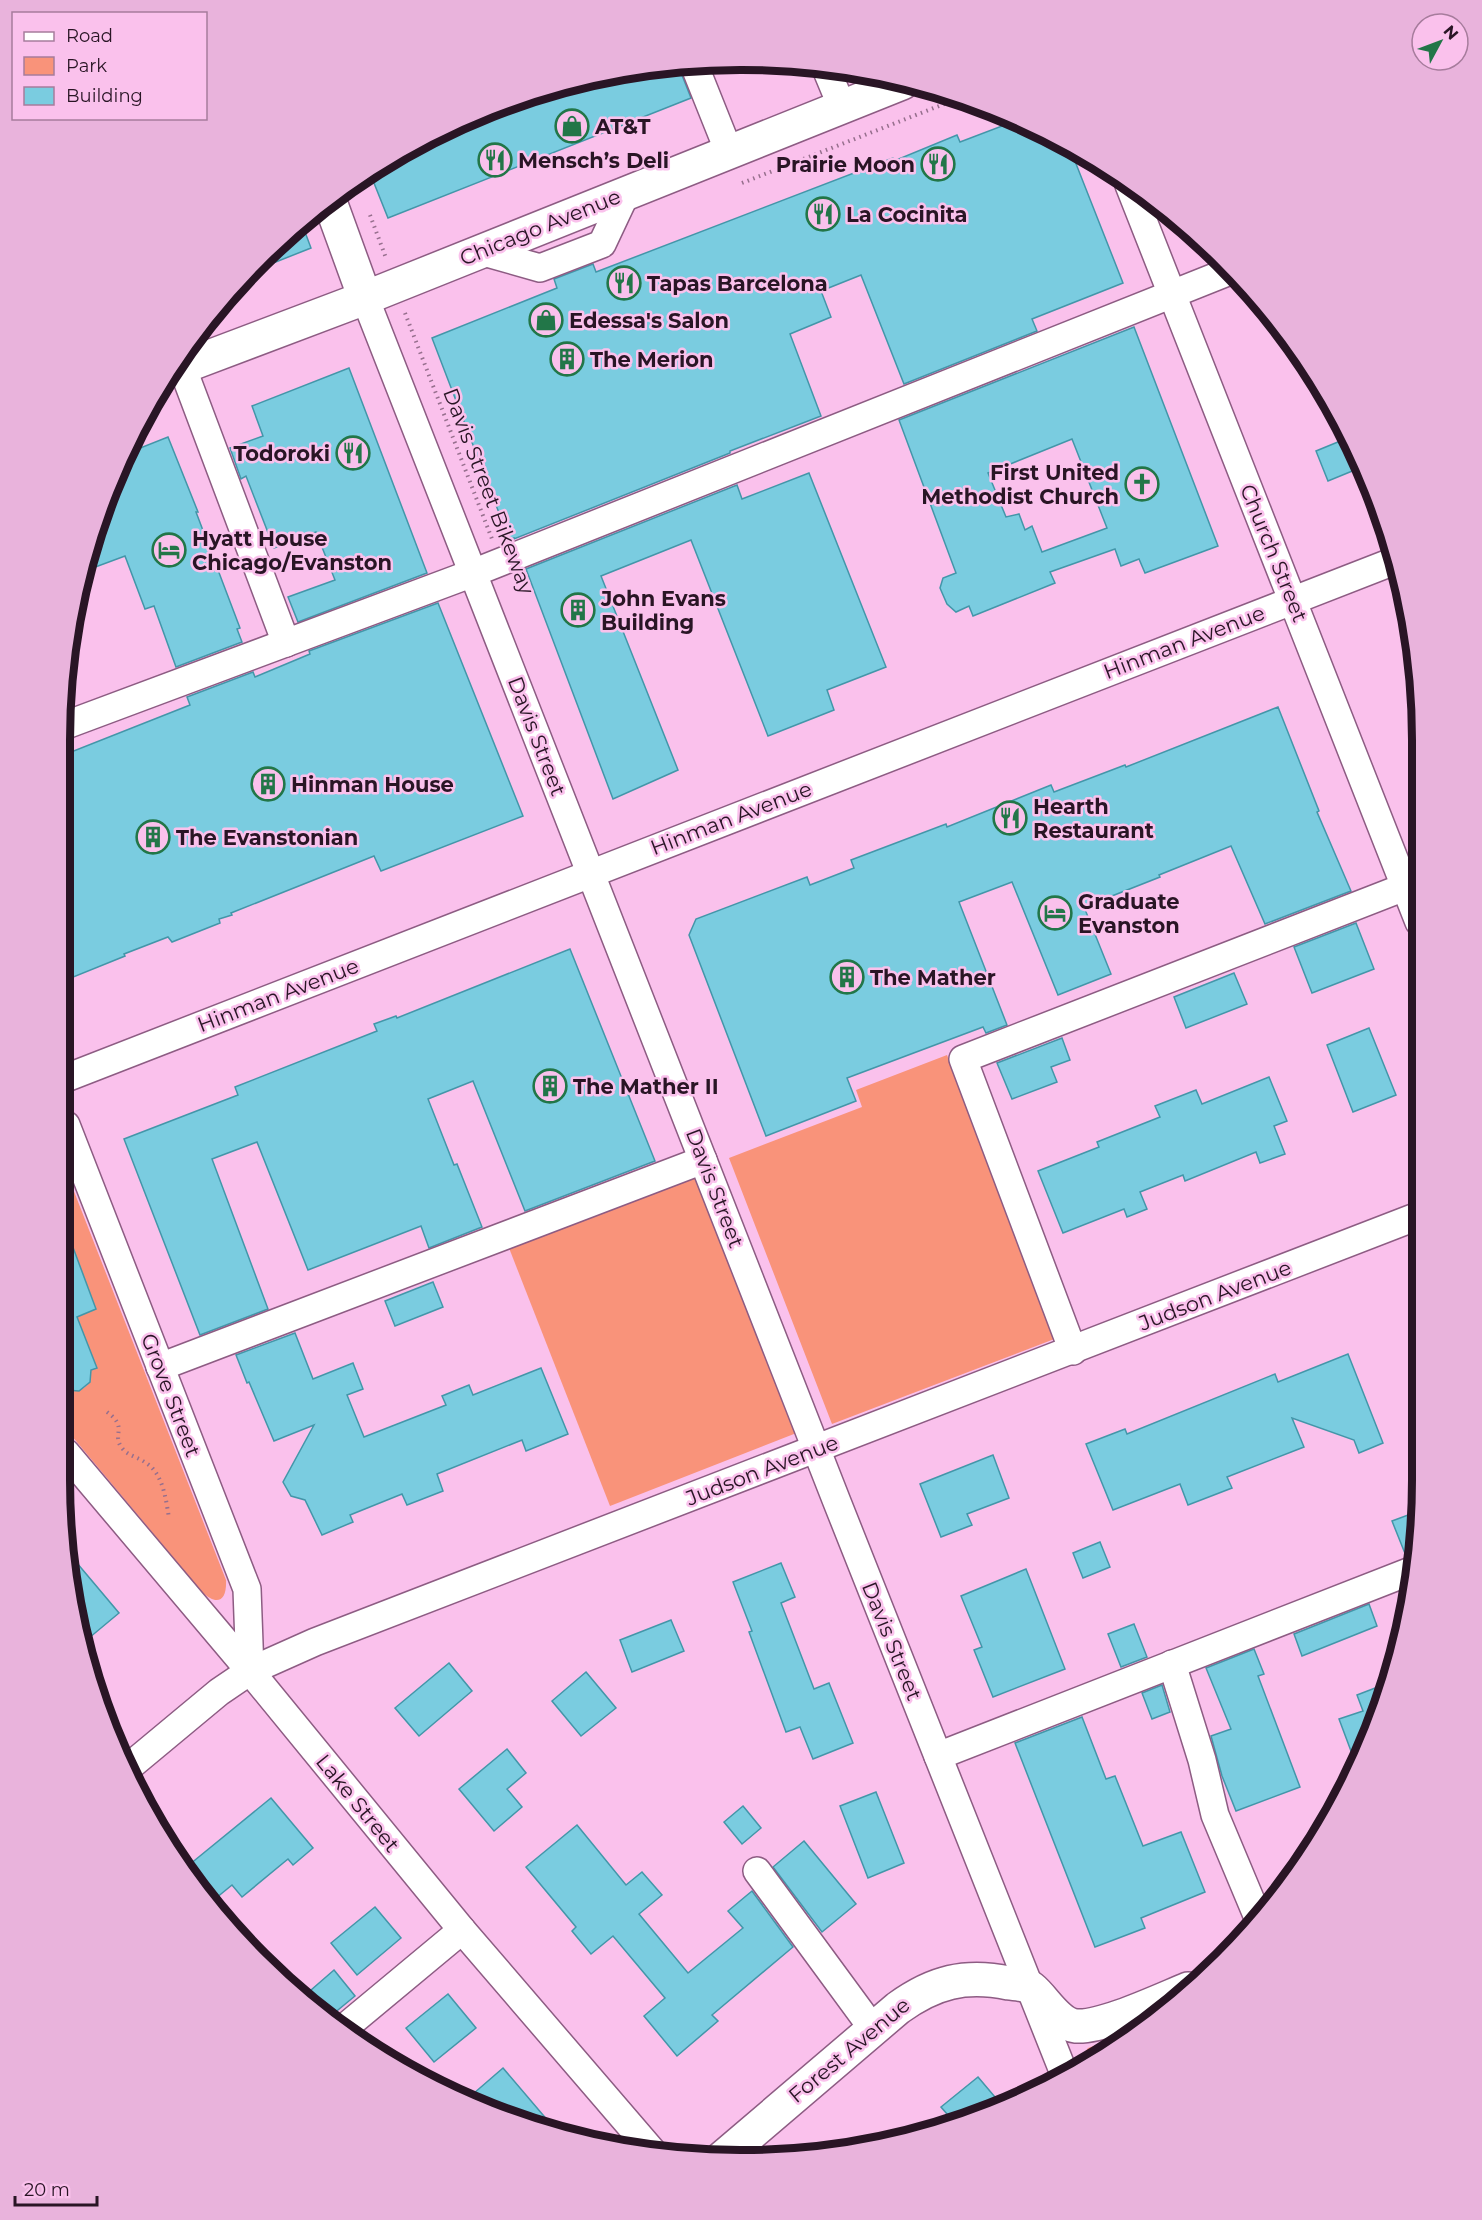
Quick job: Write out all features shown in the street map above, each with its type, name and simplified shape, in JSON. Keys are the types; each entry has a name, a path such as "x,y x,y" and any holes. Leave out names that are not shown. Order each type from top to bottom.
{"main road":[{"name":"Chicago Avenue","path":"185,365 365,298 891,87"},
{"name":"Davis Street","path":"333,209 365,298"},
{"name":"Forest Avenue","path":"731,2150 919,1993 966,1979 994,1980 1029,1986"},
{"path":"1029,1986 1059,2017 1072,2026 1092,2026 1165,1998"}],"street":[{"path":"697,72 729,152"},
{"path":"829,76 842,106"},
{"name":"Church Street","path":"1151,212 1171,294 1293,600 1412,884"},
{"path":"71,723 473,573 1222,274"},
{"name":"Davis Street","path":"365,298 1062,2068"},
{"path":"181,371 286,643"},
{"name":"Hinman Avenue","path":"70,1076 1388,563"},
{"path":"1073,1351 963,1059 1412,884"},
{"name":"Grove Street","path":"70,1135 247,1589 250,1671"},
{"path":"160,1367 703,1160"},
{"name":"Judson Avenue","path":"134,1763 219,1692 250,1671 315,1642 1412,1218"},
{"name":"Lake Street","path":"70,1458 250,1671 462,1930 645,2143"},
{"path":"938,1756 1405,1573"},
{"path":"1172,1664 1202,1760 1215,1815 1255,1909"},
{"path":"757,1871 873,2029"},
{"path":"350,2023 462,1930"}],"path":[{"name":"Davis Street Bikeway","path":"368,211 410,330 501,562"},
{"path":"107,1412 118,1422 119,1443 122,1449 149,1464 156,1473 169,1518"}],"green space":[{"path":"947,1055 1057,1338 832,1424 729,1158 862,1107 856,1090"},
{"path":"695,1175 799,1432 610,1506 509,1248"},
{"path":"70,1181 226,1580 225,1592 220,1599 213,1599 202,1592 70,1434 70,1387 76,1390 85,1387 90,1382 89,1371 97,1368 77,1317 96,1309 70,1241"},
{"path":"1108,2041 1082,2056 1088,2048"}],"building":[{"path":"681,73 691,98 388,218 373,180 444,140 525,106 567,93 610,83"},
{"path":"1005,125 1074,159 1123,283 1032,319 1037,331 904,384 861,275 821,291 831,317 790,334 821,416 514,539 509,539 432,338 557,288 554,279 593,264 596,272 893,158 894,161 957,135 960,142"},
{"path":"305,232 311,248 270,264"},
{"path":"1134,327 1218,546 1145,573 1139,559 1121,566 1115,549 1050,572 1055,583 973,616 969,606 956,612 947,604 940,588 943,578 956,573 899,420","holes":["1072,439 1107,528 1042,552 1032,526 1025,530 1019,514 1006,517 988,473"]},
{"path":"349,368 427,573 298,622 288,597 335,580 316,532 274,548 246,476 241,479 230,448 263,436 252,406"},
{"name":"Hyatt House Chicago/Evanston","path":"168,437 240,628 237,629 242,642 176,667 154,606 145,609 125,556 93,568 106,525 138,449"},
{"path":"1340,441 1354,470 1328,481 1316,451"},
{"name":"John Evans Building","path":"809,473 886,667 827,690 834,710 768,736 691,540 601,576 678,770 613,799 526,569 737,485 742,499"},
{"path":"438,603 523,816 381,871 374,856 231,913 232,915 219,919 220,923 172,942 168,937 70,978 70,752 190,705 187,697 253,672 255,677 310,654 309,651"},
{"path":"1278,707 1319,811 1317,812 1351,891 1265,924 1231,846 1084,907 1111,974 1058,995 1012,882 959,902 1007,1025 986,1033 983,1027 847,1078 856,1101 766,1136 689,935 696,919 807,877 810,885 854,868 851,860 946,824 947,827 1051,785 1054,792 1125,765 1126,767"},
{"path":"1356,923 1374,969 1312,993 1294,947"},
{"path":"570,949 655,1161 525,1211 473,1081 428,1099 482,1227 429,1248 421,1226 308,1270 257,1142 212,1159 268,1309 200,1335 124,1139 238,1095 235,1087 377,1031 374,1024 396,1016 397,1018"},
{"path":"1234,973 1247,1004 1186,1028 1174,997"},
{"path":"1369,1028 1396,1095 1353,1112 1327,1045"},
{"path":"1062,1038 1070,1060 1051,1067 1057,1082 1012,1099 997,1063"},
{"path":"1269,1077 1287,1121 1274,1126 1285,1154 1260,1163 1256,1152 1185,1181 1183,1175 1140,1192 1147,1209 1127,1217 1124,1209 1063,1233 1038,1171 1099,1147 1097,1142 1160,1117 1155,1106 1196,1090 1202,1104"},
{"path":"70,1239 96,1309 77,1317 97,1368 91,1370 90,1382 79,1391 70,1390"},
{"path":"433,1282 443,1307 395,1326 385,1301"},
{"path":"295,1333 313,1379 353,1363 363,1389 347,1395 364,1437 446,1405 442,1396 469,1385 473,1395 541,1368 568,1434 526,1451 522,1440 437,1474 443,1491 407,1505 402,1494 350,1515 353,1522 322,1535 305,1500 291,1496 283,1482 314,1425 274,1441 236,1355"},
{"path":"1348,1354 1383,1443 1359,1453 1354,1440 1292,1418 1304,1447 1227,1477 1232,1488 1188,1505 1180,1484 1113,1510 1086,1444 1125,1429 1127,1434 1275,1374 1278,1382"},
{"path":"993,1455 1009,1498 967,1514 972,1525 941,1537 920,1484"},
{"path":"1410,1514 1407,1556 1406,1556 1392,1521"},
{"path":"1100,1542 1110,1567 1083,1578 1073,1553"},
{"path":"75,1561 119,1613 89,1638"},
{"path":"781,1563 795,1597 781,1603 814,1689 829,1683 853,1743 813,1759 800,1727 786,1732 733,1582"},
{"path":"1026,1569 1065,1669 993,1697 974,1650 982,1647 961,1596"},
{"path":"1369,1604 1377,1626 1302,1656 1294,1634"},
{"path":"671,1620 684,1651 632,1672 620,1640"},
{"path":"1134,1624 1147,1657 1121,1667 1108,1634"},
{"path":"1254,1649 1264,1674 1258,1676 1300,1787 1236,1811 1222,1776 1211,1736 1231,1729 1206,1668"},
{"path":"449,1663 472,1691 419,1736 395,1708"},
{"path":"586,1672 616,1708 581,1736 552,1701"},
{"path":"1162,1685 1170,1712 1152,1719 1142,1693"},
{"path":"1379,1687 1352,1754 1339,1719 1363,1711 1357,1695"},
{"path":"1082,1717 1106,1779 1115,1776 1143,1846 1181,1832 1205,1892 1141,1918 1145,1928 1095,1947 1015,1743"},
{"path":"507,1749 526,1773 507,1789 522,1807 494,1831 459,1789"},
{"path":"876,1792 904,1863 868,1878 840,1806"},
{"path":"271,1798 313,1848 293,1865 288,1859 242,1897 232,1885 217,1897 191,1863"},
{"path":"743,1806 761,1828 742,1844 724,1822"},
{"path":"577,1825 626,1885 642,1872 662,1895 639,1914 688,1973 743,1928 728,1911 752,1891 793,1947 712,2015 718,2021 677,2056 644,2016 665,1998 613,1936 591,1954 572,1931 576,1927 526,1867"},
{"path":"804,1841 856,1904 822,1932 773,1867"},
{"path":"375,1907 401,1938 357,1975 331,1943"},
{"path":"334,1970 355,1996 335,2012 309,1991"},
{"path":"448,1994 476,2028 434,2062 406,2028"},
{"path":"503,2068 548,2121 525,2114 474,2093"},
{"path":"978,2077 996,2099 949,2116 941,2107"}],"place":[{"name":"AT&T","path":"572,126"},
{"name":"Mensch’s Deli","path":"495,160"},
{"name":"Prairie Moon","path":"938,164"},
{"name":"La Cocinita","path":"823,214"},
{"name":"Tapas Barcelona","path":"624,283"},
{"name":"Edessa's Salon","path":"546,320"},
{"name":"The Merion","path":"567,359"},
{"name":"Todoroki","path":"353,453"},
{"name":"First United Methodist Church","path":"1142,484"},
{"name":"Hyatt House Chicago/Evanston","path":"169,550"},
{"name":"John Evans Building","path":"578,610"},
{"name":"Hinman House","path":"268,784"},
{"name":"Hearth Restaurant","path":"1010,818"},
{"name":"The Evanstonian","path":"153,837"},
{"name":"Graduate Evanston","path":"1055,913"},
{"name":"The Mather","path":"847,977"},
{"name":"The Mather II","path":"550,1086"}]}
